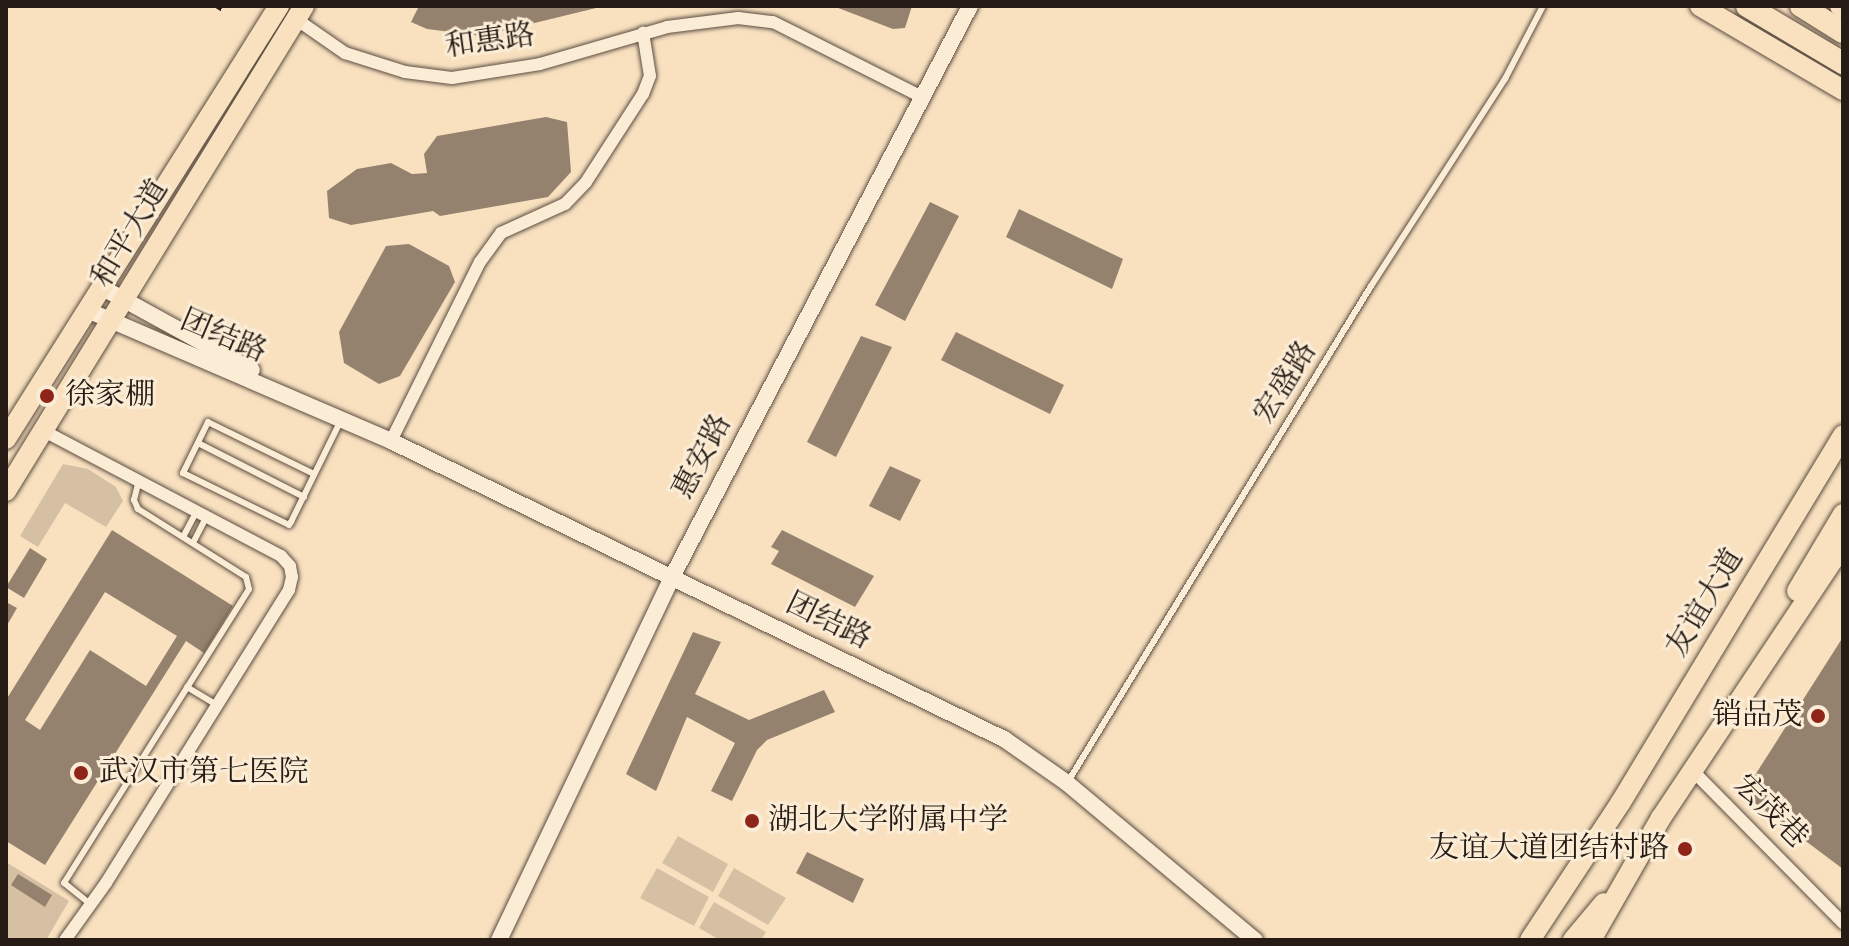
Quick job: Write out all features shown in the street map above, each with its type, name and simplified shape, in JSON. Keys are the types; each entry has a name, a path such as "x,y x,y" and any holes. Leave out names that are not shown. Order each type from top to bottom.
{"highway":[{"path":"1747,6 1843,63"},
{"path":"1801,6 1843,32"}],"main road":[{"name":"和平大道","path":"6,439 279,6"},
{"path":"1700,6 1843,90"},
{"name":"和平大道","path":"6,491 300,12"},
{"name":"友谊大道","path":"1621,802 1843,435"},
{"name":"友谊大道","path":"1530,940 1843,460"},
{"path":"1582,935 1623,884 1843,514"},
{"path":"1661,818 1843,545"},
{"path":"1546,940 1585,857"}],"street":[{"name":"惠安路","path":"499,940 672,577 970,6"},
{"name":"和惠路","path":"300,12 345,53 405,72 452,78 540,64 643,33 738,18 773,22 922,97"},
{"path":"391,441 466,288 501,233 565,204 586,182 643,94 650,76 643,33"},
{"name":"团结路","path":"101,287 340,418"},
{"name":"团结路","path":"87,310 391,441 1004,739 1067,783 1255,940"},
{"path":"44,431 138,484 281,556 290,566 292,577 289,590 106,883 65,940"},
{"name":"宏茂巷","path":"1693,771 1843,923"}],"lane":[{"name":"宏盛路","path":"1067,783 1371,286 1505,79 1543,6"},
{"path":"314,474 208,422 183,473 282,525 291,522 304,497 340,418"},
{"path":"198,443 304,497"},
{"path":"89,903 64,883 249,584 246,577 136,506 138,484"},
{"path":"183,537 201,516"},
{"path":"193,543 201,516"},
{"path":"187,687 217,705"}],"path":[{"path":"216,6 224,11"}],"shaded area":[{"path":"63,464 88,469 116,487 123,501 106,527 65,503 38,547 20,536"},
{"path":"678,836 728,864 713,892 662,863"},
{"path":"6,862 69,901 46,940 6,940"},
{"path":"657,868 709,897 694,926 640,898"},
{"path":"734,868 786,898 768,925 718,896"},
{"path":"714,902 766,932 761,940 720,940 699,928"}],"building":[{"path":"419,6 596,8 482,36 427,29 411,22"},
{"path":"833,6 912,6 905,28 893,29"},
{"path":"546,117 567,122 571,172 548,197 440,216 433,211 351,225 329,218 327,191 357,169 391,163 412,174 427,173 424,154 437,136"},
{"path":"930,202 959,216 905,321 875,305"},
{"path":"1019,209 1123,259 1112,289 1006,237"},
{"path":"409,244 449,266 455,282 400,376 379,384 344,363 339,332 386,246"},
{"path":"956,332 1064,385 1050,414 941,360"},
{"path":"861,336 892,347 836,457 807,442"},
{"path":"890,466 921,480 900,521 869,506"},
{"path":"112,530 233,606 204,653 186,641 45,865 6,841 6,700","holes":["105,592 177,636 146,686 90,650 40,730 25,720"]},
{"path":"782,530 874,576 855,607 771,564 779,551 771,547"},
{"path":"30,548 47,559 24,598 6,587"},
{"path":"6,602 17,608 6,627"},
{"path":"693,632 721,642 695,694 749,720 824,690 835,712 767,740 757,750 732,801 711,791 735,743 687,717 656,791 626,774"},
{"name":"销品茂","path":"1843,637 1843,869 1743,794"},
{"path":"807,852 864,879 853,903 796,873"},
{"path":"18,874 52,895 45,907 11,885"}],"place":[{"name":"徐家棚","path":"47,396"},
{"name":"销品茂","path":"1818,716"},
{"name":"武汉市第七医院","path":"81,773"},
{"name":"湖北大学附属中学","path":"752,821"},
{"name":"友谊大道团结村路","path":"1685,849"}]}
